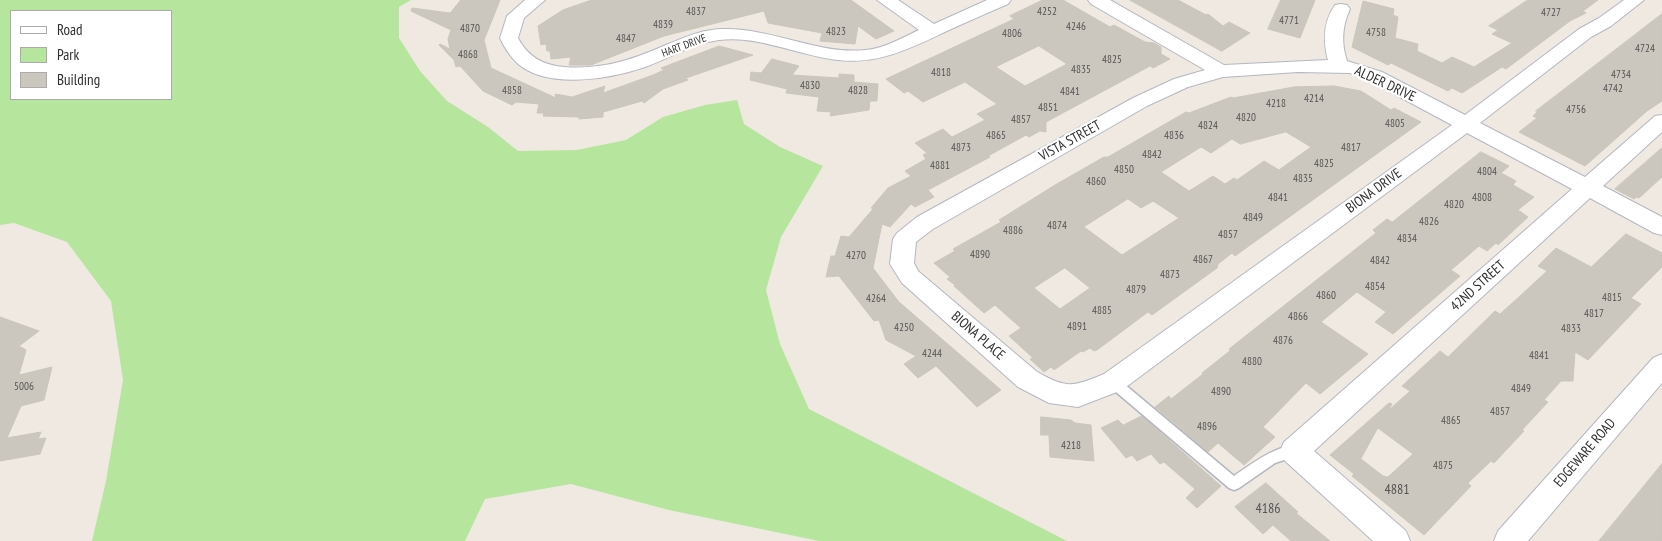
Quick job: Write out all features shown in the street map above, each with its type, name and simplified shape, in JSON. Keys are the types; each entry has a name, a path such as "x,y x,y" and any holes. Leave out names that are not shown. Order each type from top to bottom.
{"street":[{"name":"HART DRIVE","path":"536,0 516,16 509,38 516,54 524,61 549,71 583,75 606,74 633,66 702,37 744,34 814,52 856,57 888,52 1002,0"},
{"path":"886,0 932,31"},
{"path":"1096,0 1221,71"},
{"name":"BIONA DRIVE","path":"1113,382 1466,124 1585,33 1605,22 1635,0"},
{"path":"1339,66 1334,52 1334,23 1341,9"},
{"name":"ALDER DRIVE","path":"1221,71 1298,66 1354,68 1374,76 1662,226"},
{"name":"VISTA STREET","path":"925,223 1140,102 1181,83 1221,71"},
{"name":"42ND STREET","path":"1294,451 1662,121"},
{"name":"BIONA PLACE","path":"925,223 904,239 902,264 910,277 1027,378 1049,392 1078,396 1113,382"},
{"name":"EDGEWARE ROAD","path":"1509,541 1662,364"},
{"path":"1294,451 1395,541"}],"lane":[{"path":"1113,382 1234,484 1271,458 1294,451"}],"green space":[{"path":"0,0 411,0 399,7 399,38 420,71 447,101 488,127 518,151 577,150 626,140 663,117 705,105 737,100 744,124 780,147 823,166 781,237 766,290 780,344 809,409 1067,541 819,541 669,510 571,484 485,499 465,541 92,541 106,481 123,380 111,301 67,242 14,223 0,225"}],"building":[{"path":"461,0 500,0 484,40 491,68 556,98 555,94 572,97 605,86 603,93 653,75 664,70 661,68 719,46 753,55 686,78 688,80 663,89 644,103 642,101 603,112 603,117 579,119 579,117 543,116 544,113 537,113 539,104 516,102 512,105 483,91 460,66 456,67 454,60 439,45 450,49 448,39 451,30 411,11 412,8 450,13"},
{"path":"592,0 851,0 894,31 876,39 858,26 855,44 820,41 822,33 768,23 764,11 664,36 591,65 569,65 571,57 551,59 550,51 547,51 546,44 541,45 538,26 563,10"},
{"path":"1043,0 1063,0 1110,27 1114,25 1145,42 1154,43 1161,47 1161,54 1170,59 1153,68 1150,66 1046,122 1046,132 1040,131 1029,137 1026,135 988,156 990,157 928,190 934,197 915,207 911,204 890,227 882,224 873,268 899,302 1001,390 977,407 936,366 918,378 904,364 916,356 886,340 879,320 874,321 839,276 826,277 831,256 835,256 841,236 849,237 888,188 911,176 905,171 926,159 923,155 927,153 915,143 943,129 952,137 985,120 977,114 997,104 965,82 923,102 908,91 904,93 886,79 1014,19 1010,16","holes":["1039,46 1067,64 1025,86 996,67"]},
{"path":"1130,0 1178,0 1206,15 1208,14 1223,26 1229,22 1250,33 1222,51"},
{"path":"1281,0 1315,0 1300,38 1268,29"},
{"path":"1528,0 1598,0 1583,11 1586,13 1570,21 1506,69 1502,67 1462,93 1452,88 1448,91 1391,63 1388,65 1352,47 1363,1 1394,9 1393,15 1398,17 1395,38 1418,44 1417,51 1442,63 1452,57 1474,67 1512,43 1492,34 1498,30 1489,26"},
{"path":"1662,14 1662,101 1647,111 1585,166 1519,132 1537,118 1533,116 1538,111 1536,111"},
{"path":"772,59 799,66 792,75 839,78 839,74 854,75 854,82 878,84 877,101 870,101 869,110 830,116 831,112 817,111 819,97 786,93 787,89 750,80 751,72 761,73"},
{"path":"1334,86 1361,91 1391,110 1394,108 1421,122 1235,256 1232,253 1218,264 1217,268 1152,315 1148,312 1097,350 1094,351 1090,348 1083,352 1081,351 1054,370 1051,367 1044,372 1030,359 1033,358 1009,336 1021,328 995,305 984,313 947,279 950,277 934,263 955,251 953,249 1001,222 999,220 1055,185 1186,112 1189,113 1231,97 1294,87","holes":["1286,132 1311,147 1279,170 1264,161 1237,180 1234,178 1225,184 1213,176 1189,191 1161,172 1201,147 1211,153 1232,139 1240,144","1128,199 1141,208 1153,201 1179,218 1122,255 1084,227","1065,268 1090,288 1060,309 1034,288"]},
{"path":"1662,148 1662,177 1639,198 1636,197 1634,199 1615,189"},
{"path":"1481,152 1509,166 1501,173 1516,181 1513,185 1534,197 1518,210 1528,217 1498,245 1496,243 1487,251 1479,246 1451,270 1460,276 1393,334 1375,322 1386,312 1357,292 1321,322 1368,354 1320,394 1306,383 1263,427 1275,437 1244,465 1218,443 1208,452 1155,407 1169,396 1171,399 1203,374 1231,350 1229,349 1376,233 1373,230 1387,219 1392,222"},
{"path":"1626,234 1662,253 1662,267 1631,298 1641,304 1588,360 1575,352 1573,381 1561,381 1544,400 1548,402 1522,430 1524,431 1494,463 1491,461 1468,483 1471,486 1424,535 1352,476 1354,474 1330,455 1389,403 1392,404 1388,411 1410,391 1402,386 1440,351 1448,357 1495,311 1500,314 1519,297 1547,271 1538,266 1556,248 1591,267","holes":["1378,428 1413,454 1388,477 1383,476 1361,459"]},
{"path":"0,317 39,331 19,346 26,350 19,375 52,367 44,400 21,406 7,438 41,432 38,439 46,438 40,454 0,461"},
{"path":"1142,416 1221,486 1197,508 1186,498 1195,489 1164,462 1160,464 1151,454 1137,461 1132,455 1126,458 1101,428 1118,420 1123,425"},
{"path":"1041,417 1071,420 1075,423 1091,425 1094,461 1050,457 1049,435 1041,435"},
{"path":"1662,464 1662,541 1599,541"},
{"path":"1266,483 1298,512 1296,513 1330,541 1291,541 1273,525 1263,534 1235,507"}]}
